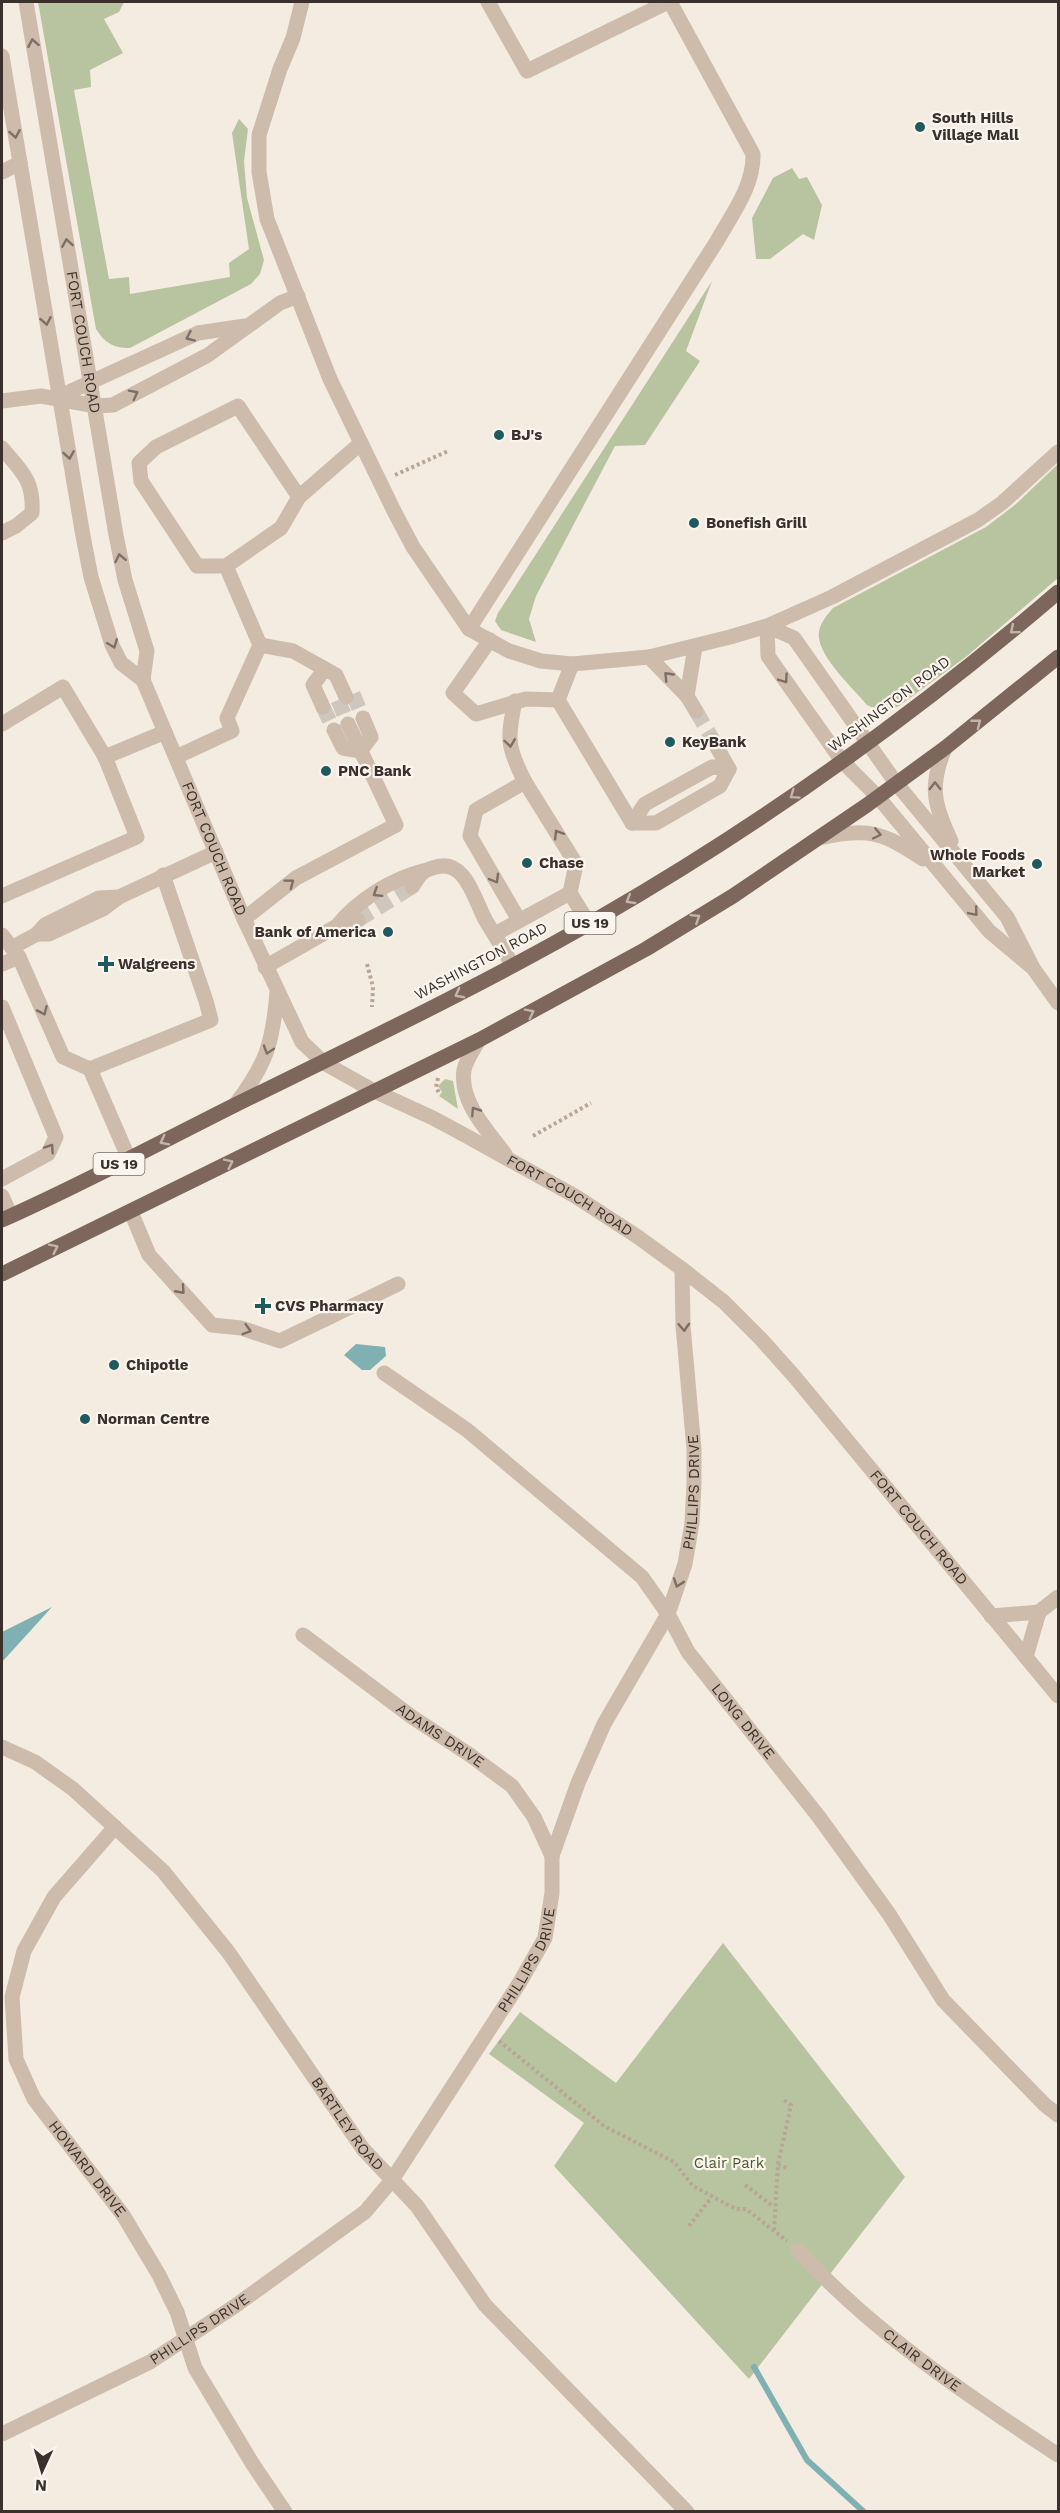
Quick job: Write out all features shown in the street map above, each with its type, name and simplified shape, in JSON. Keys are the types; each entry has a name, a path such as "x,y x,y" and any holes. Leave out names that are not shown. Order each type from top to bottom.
{"main road":[{"name":"WASHINGTON ROAD","path":"6,1218 324,1063 589,924 751,825 842,761 954,678 1059,592"},
{"path":"2,1274 478,1040 646,949 733,896 878,797 945,748 1059,657"}],"street":[{"name":"FORT COUCH ROAD","path":"26,2 116,535 125,580 147,651 143,680"},
{"path":"302,2 293,38 280,69 259,135 262,198 267,219 330,379 380,482 413,547 469,629 509,651 540,661 572,664 649,657 695,647 767,626 832,597 978,520 1002,503 1059,452"},
{"path":"469,629 717,241 753,169 753,154 688,30 669,2 527,71 488,2"},
{"name":"FORT COUCH ROAD","path":"2,56 82,536 101,611 121,663 143,680 244,919 302,1042 324,1063 374,1091 433,1118 575,1196 682,1269 724,1302 774,1353 990,1616 1059,1696"},
{"path":"2,172 20,163"},
{"path":"2,400 41,396 58,397 96,406 113,405 208,355 280,303 298,296"},
{"path":"58,397 91,384 198,333 247,325"},
{"path":"299,497 238,406 156,447 139,463 141,481 197,566 226,566 281,528 299,497 361,443"},
{"path":"2,448 26,476 33,494 32,513 16,526 2,533"},
{"path":"176,758 232,731 227,718 260,645 226,566"},
{"path":"767,626 794,638 896,783 1007,917 1033,968 1059,1004"},
{"path":"767,626 768,656 842,761 878,797 989,931 1033,968"},
{"path":"490,640 453,693 476,714 526,699 558,700"},
{"path":"260,645 293,651 324,670 343,671 338,700 320,682 324,670"},
{"path":"687,696 695,647"},
{"path":"649,657 687,696 696,711"},
{"path":"558,700 572,664"},
{"path":"2,896 137,837 105,757 63,687 4,718"},
{"path":"558,700 632,823 729,769 713,740"},
{"path":"515,701 508,733 512,756 525,782 576,864 570,893 589,924"},
{"path":"244,919 296,878 396,825 360,751 365,739 349,724 343,748 360,751"},
{"path":"105,757 165,732"},
{"path":"945,748 937,768 934,790 940,818 960,860"},
{"path":"519,920 470,836 476,810 525,782"},
{"path":"819,838 848,832 875,833 894,840 936,867"},
{"path":"2,964 36,934 49,934 92,914 119,897 216,852"},
{"path":"337,926 350,909 406,875 442,865 457,870 471,887 485,920 512,965"},
{"path":"412,887 423,871"},
{"path":"90,1069 210,1020 206,1001 163,876"},
{"path":"495,934 570,893"},
{"path":"265,966 337,926 358,920"},
{"path":"2,935 16,952 63,1057 90,1069 129,1159"},
{"path":"235,1106 260,1071 267,1053 273,1033 277,992"},
{"path":"2,1007 57,1137 48,1154 2,1179"},
{"path":"478,1040 464,1071 469,1104 508,1159"},
{"path":"2,1196 6,1218"},
{"path":"131,1212 149,1255 213,1325 241,1328 280,1341 398,1284"},
{"name":"PHILLIPS DRIVE","path":"2,2434 150,2362 235,2306 365,2212 392,2180 520,1982 545,1938 552,1893 552,1856 578,1783 604,1724 668,1614 685,1564 692,1523 694,1449 683,1326 682,1269"},
{"name":"LONG DRIVE","path":"384,1373 467,1430 642,1577 668,1614 688,1652 819,1817 889,1914 943,2000 1045,2105 1059,2115"},
{"path":"990,1616 1038,1612 1059,1597"},
{"path":"1026,1657 1038,1612"},
{"name":"ADAMS DRIVE","path":"303,1635 412,1718 470,1755 512,1786 534,1817 552,1856"},
{"name":"BARTLEY ROAD","path":"2,1747 35,1762 73,1789 163,1871 229,1953 363,2149 417,2206 485,2305 687,2511"},
{"name":"HOWARD DRIVE","path":"115,1827 54,1897 24,1951 12,1997 16,2059 34,2100 123,2215 153,2265 177,2312 195,2368 252,2463 285,2511"},
{"name":"CLAIR DRIVE","path":"798,2250 828,2284 962,2391 1059,2455"}],"path":[{"path":"380,482 448,451"},
{"path":"367,964 373,987 372,1007"},
{"path":"439,1093 436,1087 438,1078 445,1076"},
{"path":"533,1136 591,1103"},
{"path":"487,2032 604,2126 674,2162 693,2186 711,2198 736,2209 746,2209 798,2250"},
{"path":"774,2231 778,2164 791,2105 784,2100"},
{"path":"778,2164 789,2169"},
{"path":"746,2185 774,2206"},
{"path":"689,2226 711,2198"}],"green space":[{"path":"38,2 124,2 119,12 104,19 123,53 90,70 91,87 74,90 109,279 129,277 130,294 230,277 229,263 249,249 232,133 239,119 248,129 244,161 247,198 264,260 260,274 251,284 130,348 110,344 96,329"},
{"path":"792,168 799,179 807,177 822,205 814,240 803,234 770,259 756,259 752,218 773,178"},
{"path":"712,281 686,351 700,361 645,445 615,446 536,596 529,619 536,642 501,630 495,621 498,613"},
{"path":"1058,464 1058,578 967,656 899,706 883,710 867,705 829,661 819,641 822,622 828,613 833,608 986,527 1016,504"},
{"path":"445,1079 453,1081 458,1109 439,1096 442,1092 438,1086"},
{"name":"Clair Park","path":"723,1943 905,2177 749,2379 554,2166 584,2123 489,2054 520,2012 616,2083"}],"water":[{"path":"356,1344 385,1347 386,1356 370,1370 362,1370 344,1355"},
{"path":"52,1607 2,1662 2,1632"}],"waterway":[{"path":"754,2367 807,2460 864,2512"}],"tunnel":[{"path":"353,694 363,718"},
{"path":"338,700 348,724"},
{"path":"323,707 334,730"},
{"path":"696,711 713,740"},
{"path":"358,920 412,887"}],"place":[{"name":"South Hills Village Mall","path":"920,127"},
{"name":"BJ's","path":"499,435"},
{"name":"Bonefish Grill","path":"694,523"},
{"name":"KeyBank","path":"670,742"},
{"name":"PNC Bank","path":"326,771"},
{"name":"Chase","path":"527,863"},
{"name":"Whole Foods Market","path":"1037,864"},
{"name":"Bank of America","path":"388,932"},
{"name":"Walgreens","path":"106,964"},
{"name":"CVS Pharmacy","path":"263,1306"},
{"name":"Chipotle","path":"114,1365"},
{"name":"Norman Centre","path":"85,1419"}]}
